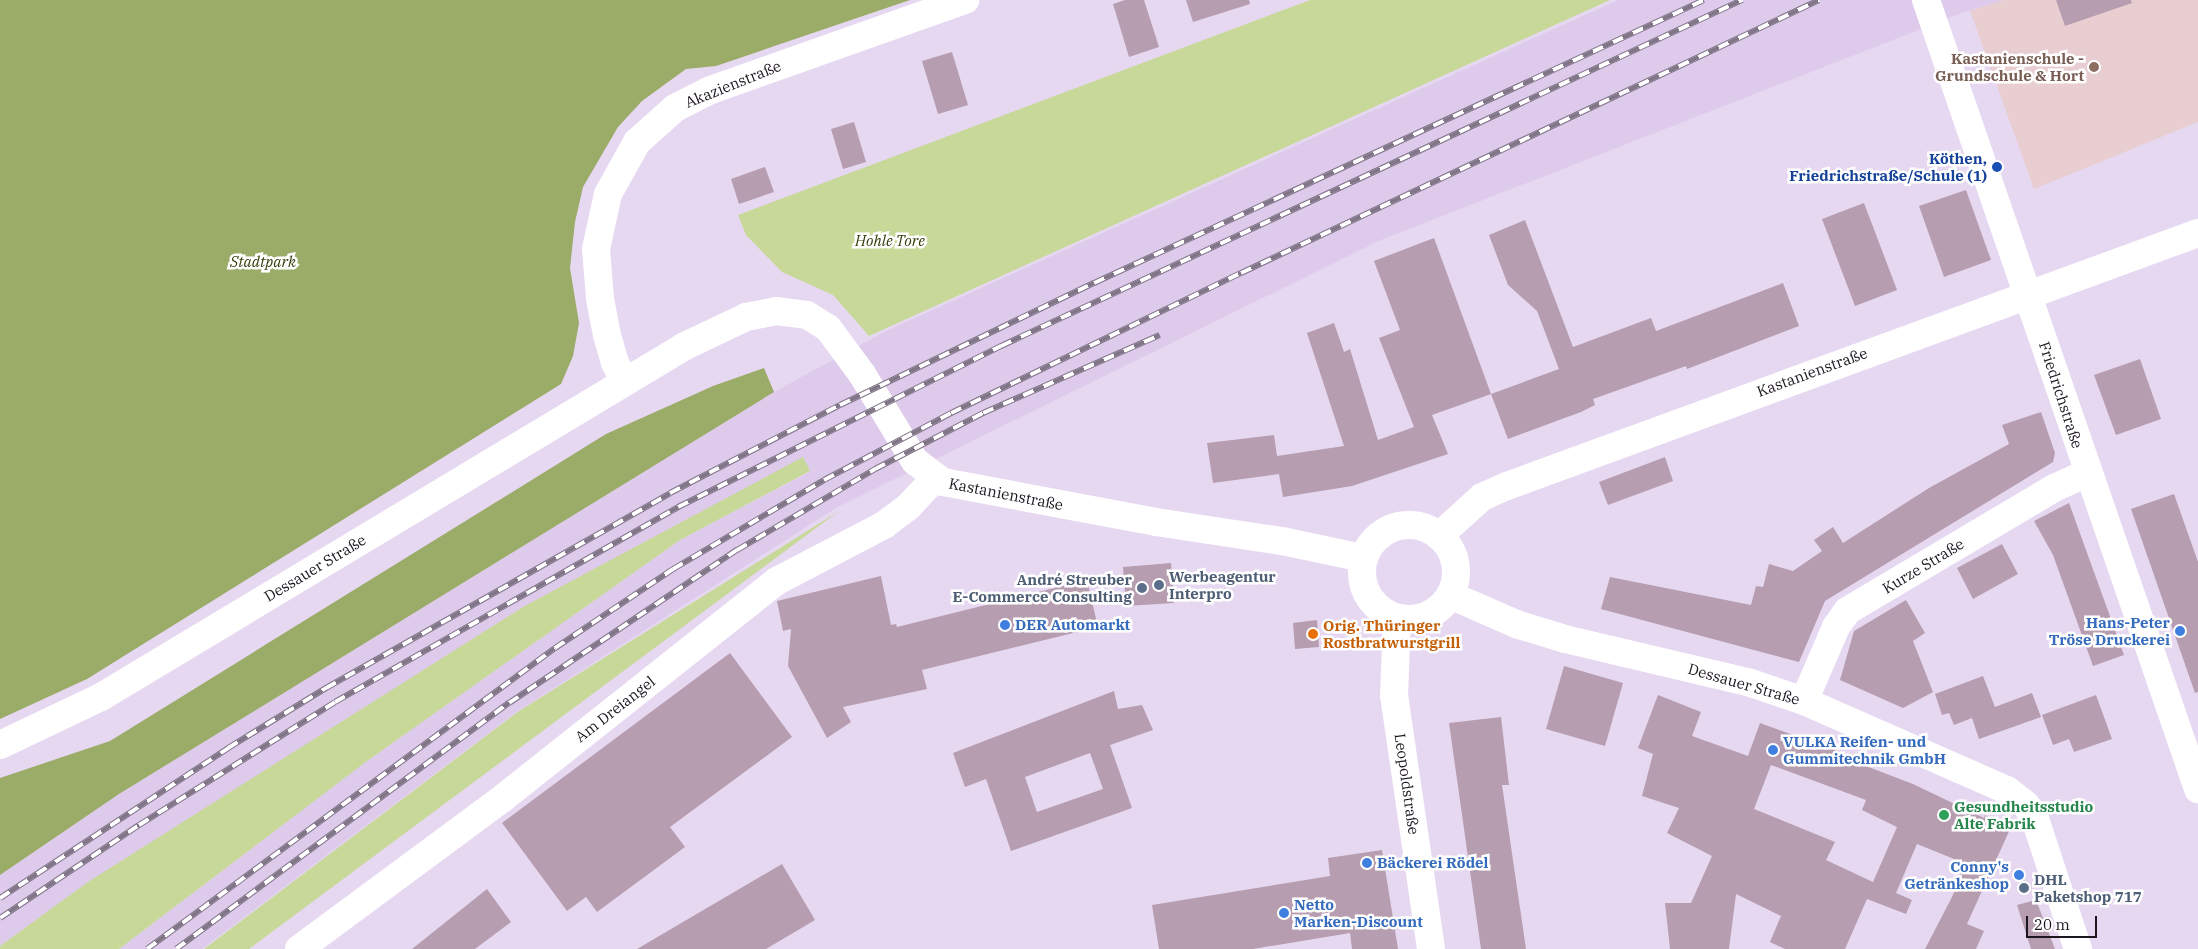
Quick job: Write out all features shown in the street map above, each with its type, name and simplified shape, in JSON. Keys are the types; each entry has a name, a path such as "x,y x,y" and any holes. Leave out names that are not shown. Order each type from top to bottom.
{"street":[{"name":"Akazienstraße","path":"625,381 615,363 607,335 600,298 596,249 608,194 637,142 675,108 708,91 966,0"},
{"name":"Friedrichstraße","path":"1926,0 2028,293 2086,474 2198,789"},
{"name":"Kastanienstraße","path":"1439,536 1482,497 1507,486 2028,293 2198,233"},
{"name":"Kastanienstraße","path":"625,381 704,336 746,317 776,311 807,315 838,338 915,461 935,478 970,489 1282,540 1363,558"},
{"name":"Dessauer Straße","path":"0,745 101,696 625,381"},
{"name":"Kurze Straße","path":"1804,701 1836,627 1847,611 2054,488 2086,474"},
{"name":"Am Dreiangel","path":"299,949 503,798 777,581 884,526 909,506 935,478"},
{"path":"1395,526 1421,526 1439,536 1451,550 1456,568 1450,595 1428,615 1398,618 1378,608 1371,600 1362,580 1363,558 1374,540 1395,526"},
{"name":"Dessauer Straße","path":"1450,595 1516,624 1565,639 1751,683 1804,701 2007,790 2026,805 2043,839 2078,949"},
{"name":"Leopoldstraße","path":"1398,618 1394,695 1430,949"}],"shaded area":[{"path":"1618,0 2004,0 1962,13 1381,240 836,508 518,711 202,949 119,949 367,761 680,540 810,472 803,457 88,882 0,946 0,875 119,794 774,392 886,331"},
{"name":"Kastanienschule - Grundschule & Hort","path":"2004,0 2198,0 2198,122 2034,189 1970,11"}],"green space":[{"name":"Stadtpark","path":"0,0 910,0 716,66 686,69 642,101 618,127 583,187 575,222 570,268 579,323 573,356 561,384 87,679 0,719"},
{"name":"Hohle Tore","path":"1310,0 1610,0 869,336 833,295 782,272 746,235 738,215"},
{"path":"764,368 774,392 119,794 0,875 0,778 110,741 606,434 713,386"},
{"path":"803,457 810,471 680,540 367,761 119,949 0,949 0,946 88,882 523,607"},
{"path":"839,511 249,949 204,949 519,711"}],"building":[{"path":"1125,0 1144,0 1159,47 1129,57 1113,4"},
{"path":"1186,0 1249,0 1250,4 1193,22"},
{"path":"2056,0 2131,0 2132,3 2065,26"},
{"path":"952,52 968,105 938,114 922,61"},
{"path":"854,122 866,162 843,169 831,129"},
{"path":"765,167 774,192 739,204 731,179"},
{"path":"1966,190 1991,260 1944,277 1919,206"},
{"path":"1864,203 1897,290 1855,306 1822,219"},
{"path":"1525,220 1573,347 1651,318 1656,331 1783,283 1799,326 1687,369 1686,366 1593,399 1595,405 1581,412 1508,439 1491,394 1559,369 1537,311 1508,285 1489,235"},
{"path":"1434,238 1491,394 1432,415 1448,454 1352,486 1283,497 1279,474 1213,483 1207,443 1274,435 1277,456 1344,446 1307,333 1334,323 1344,352 1350,349 1378,440 1414,427 1379,338 1400,330 1374,261"},
{"path":"2140,359 2161,419 2116,435 2094,375"},
{"path":"2041,412 2055,453 2053,462 1825,601 1799,662 1601,609 1610,577 1751,605 1756,586 1763,587 1769,564 1793,571 1822,551 1814,540 1833,527 1843,543 1929,488 2009,444 2002,425"},
{"path":"1665,457 1673,481 1608,505 1599,482"},
{"path":"2174,494 2198,562 2198,692 2195,693 2131,509"},
{"path":"2069,503 2124,655 2093,666 2053,555 2034,521"},
{"path":"2002,544 2018,574 1973,599 1957,568"},
{"path":"1171,563 1174,603 1126,606 1123,567"},
{"path":"881,576 891,625 896,624 897,627 1087,580 1098,627 922,670 927,689 843,707 851,722 827,738 788,666 791,629 783,631 777,601"},
{"path":"1906,600 1925,633 1913,641 1933,692 1903,708 1840,680 1854,631"},
{"path":"1317,620 1319,647 1295,649 1293,623"},
{"path":"730,653 792,737 670,827 685,847 597,912 586,897 567,911 502,823"},
{"path":"1564,666 1623,683 1605,746 1546,729"},
{"path":"1983,676 1995,707 2032,693 2041,717 1979,739 1972,718 1954,725 1949,713 1942,715 1935,694"},
{"path":"1114,691 1118,709 1142,705 1153,730 1110,745 1132,808 1011,851 986,779 965,787 953,753","holes":["1090,753 1103,789 1037,812 1025,777"]},
{"path":"1658,695 1701,712 1692,736 1748,756 1760,723 1852,756 1850,760 1913,784 1984,818 1985,815 2011,827 1967,924 1984,931 1976,949 1925,949 1953,895 1964,863 1917,844 1896,893 1912,900 1906,914 1867,899 1845,949 1785,949 1770,942 1781,916 1736,894 1729,949 1670,949 1665,903 1691,903 1712,856 1667,833 1679,808 1642,796 1653,754 1638,748","holes":["1771,765 1866,800 1862,810 1897,827 1873,882 1826,860 1835,842 1754,809"]},
{"path":"2096,695 2112,739 2074,752 2069,739 2053,745 2042,715"},
{"path":"1501,717 1509,785 1502,785 1526,949 1481,949 1449,723"},
{"path":"1382,850 1398,949 1352,949 1350,933 1253,949 1159,949 1152,905 1330,876 1328,858"},
{"path":"782,864 815,920 766,949 637,949"},
{"path":"487,889 511,922 475,949 412,949"},
{"path":"2036,900 2055,949 2031,949 2017,905"}],"railway":[{"path":"0,898 228,748 326,688 670,493 840,405 1094,283 1704,0"},
{"path":"0,918 139,825 335,702 678,507 1001,346 1742,0"},
{"path":"147,949 555,648 673,569 824,480 951,413 1241,273 1819,0"},
{"path":"176,949 509,703 737,550 875,469 983,413 1160,335"}],"place":[{"name":"Kastanienschule - Grundschule & Hort","path":"2094,67"},
{"name":"Köthen, Friedrichstraße/Schule (1)","path":"1997,167"},
{"name":"Werbeagentur Interpro","path":"1159,585"},
{"name":"André Streuber E-Commerce Consulting","path":"1142,588"},
{"name":"DER Automarkt","path":"1005,625"},
{"name":"Hans-Peter Tröse Druckerei","path":"2180,631"},
{"name":"Orig. Thüringer Rostbratwurstgrill","path":"1313,634"},
{"name":"VULKA Reifen- und Gummitechnik GmbH","path":"1773,750"},
{"name":"Gesundheitsstudio Alte Fabrik","path":"1944,815"},
{"name":"Bäckerei Rödel","path":"1367,863"},
{"name":"Conny's Getränkeshop","path":"2019,875"},
{"name":"DHL Paketshop 717","path":"2024,888"},
{"name":"Netto Marken-Discount","path":"1284,913"}]}
